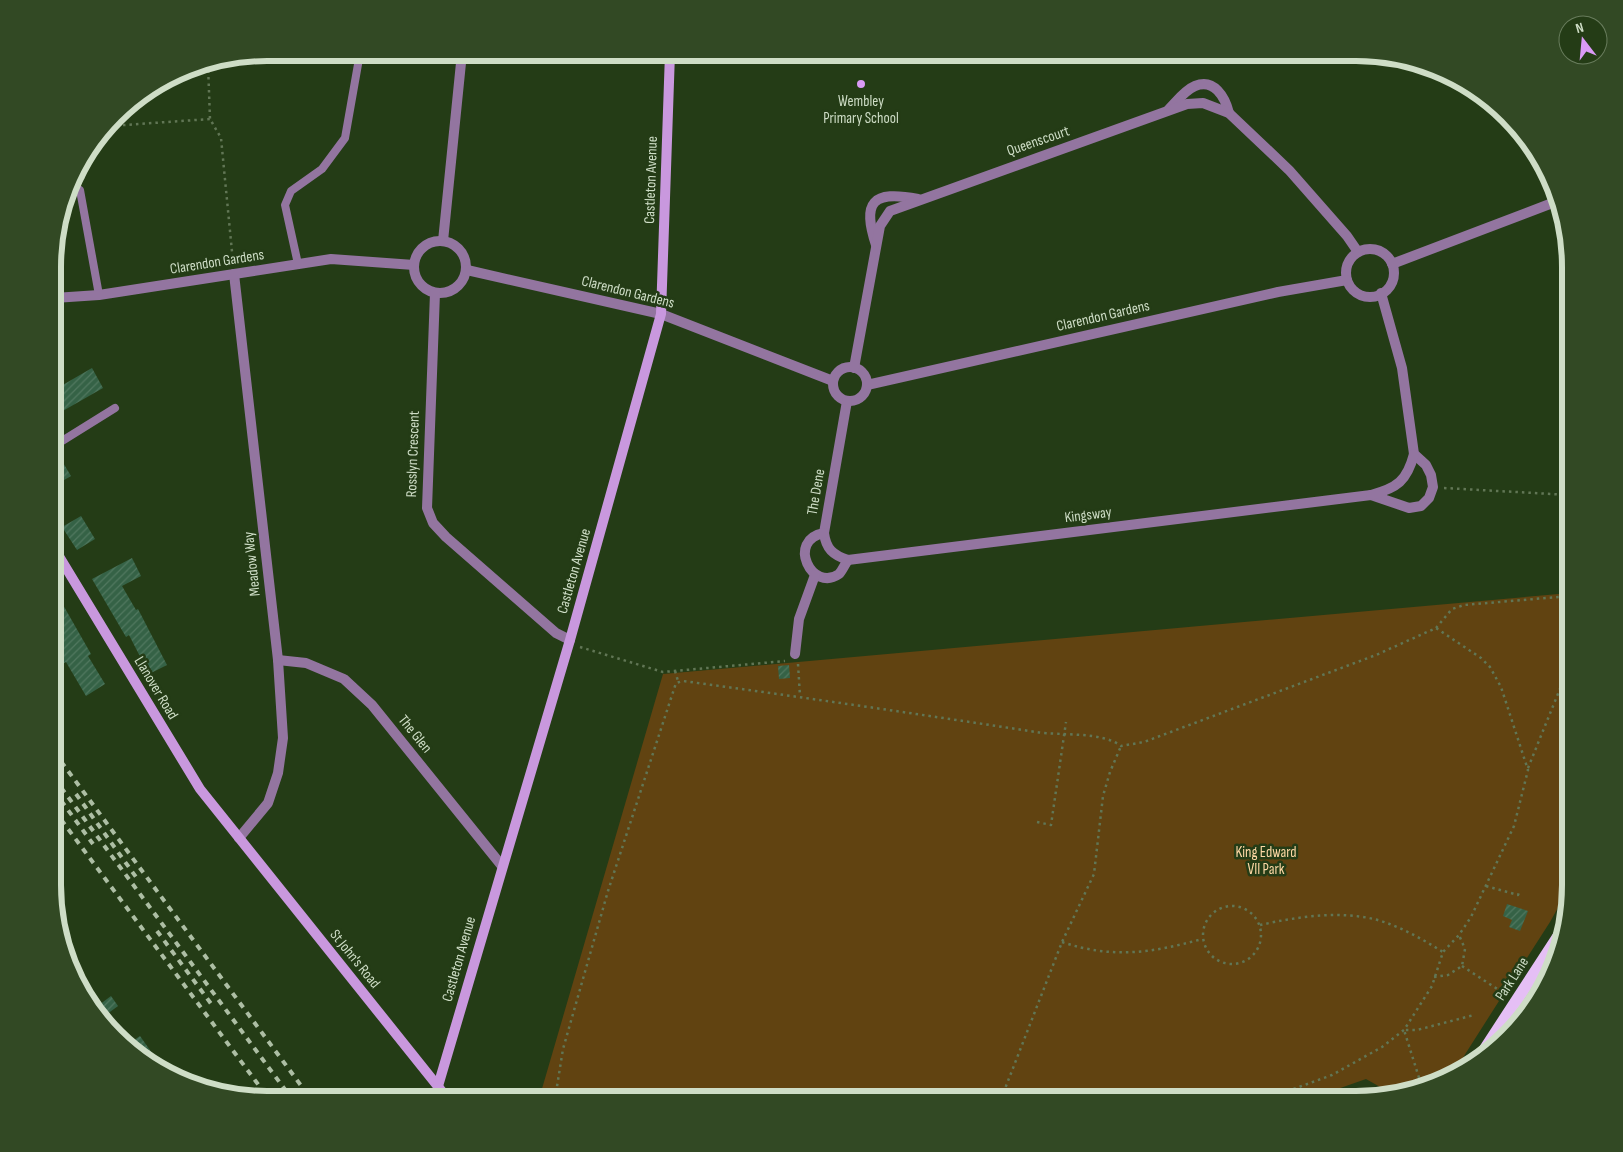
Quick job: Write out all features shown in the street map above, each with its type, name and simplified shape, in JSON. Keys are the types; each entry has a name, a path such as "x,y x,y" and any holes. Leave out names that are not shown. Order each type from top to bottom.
{"main road":[{"name":"Park Lane","path":"1490,1041 1553,945"}],"street":[{"path":"443,241 461,61"},
{"name":"Castleton Avenue","path":"438,1086 569,642 661,314 670,61"},
{"name":"Queenscourt","path":"1167,111 1194,86 1208,84 1218,90 1226,101 1229,113"},
{"name":"Queenscourt","path":"854,368 884,217 890,211 1187,104 1203,103 1229,113 1289,170 1347,236 1358,252"},
{"name":"Queenscourt","path":"877,249 868,217 871,206 883,197 898,195 919,199"},
{"path":"1392,264 1552,203"},
{"path":"443,241 459,248 464,256 467,270 459,286 451,292 435,293 420,284 415,276 414,265 421,249 429,243 443,241"},
{"path":"1375,250 1388,258 1392,264 1392,281 1381,294 1373,296 1357,293 1347,280 1348,263 1358,252 1375,250"},
{"name":"Clarendon Gardens","path":"61,298 99,295 331,259 414,265"},
{"name":"Clarendon Gardens","path":"467,270 661,314 833,381"},
{"name":"Meadow Way","path":"234,274 278,660 283,738 278,773 268,802 239,838"},
{"name":"Clarendon Gardens","path":"867,385 1278,292 1347,280"},
{"name":"Rosslyn Crescent","path":"435,293 427,508 433,523 446,537 556,633 569,642"},
{"name":"Kingsway","path":"848,560 1371,495 1392,489 1405,477 1414,454 1402,368 1381,294"},
{"path":"854,368 864,374 867,385 861,397 848,401 837,396 834,391 833,381 839,371 854,368"},
{"name":"The Dene","path":"815,575 806,564 804,551 808,542 816,534 824,533 848,401"},
{"path":"1414,454 1426,466 1431,475 1433,488"},
{"name":"Kingsway","path":"1371,495 1409,508 1421,506 1429,498 1433,488"},
{"path":"796,657 799,619 815,575 826,578 839,574 848,560 834,556 825,543 824,533"},
{"name":"Llanover Road","path":"61,560 200,789 239,838"},
{"name":"The Glen","path":"278,660 306,662 344,679 365,698 502,866"},
{"name":"St John's Road","path":"239,838 442,1091"},
{"path":"1520,996 1530,995"}],"lane":[{"path":"298,264 285,205 291,191 322,168 344,138 358,61"},
{"path":"77,188 80,190 99,295"},
{"path":"61,442 115,408"}],"path":[{"path":"208,70 210,119 221,138 234,274"},
{"path":"118,125 210,119"},
{"path":"80,190 85,171"},
{"path":"1433,488 1562,495"},
{"path":"556,1091 563,1049 608,892 674,684 678,681 800,696 1066,735 1108,738 1121,746 1144,742 1376,654 1436,628 1452,609 1464,605 1562,597"},
{"path":"1436,628 1476,654 1496,676 1528,770"},
{"path":"569,642 664,672 796,657 800,696"},
{"path":"676,671 678,681"},
{"path":"1289,1091 1332,1074 1382,1047 1404,1030 1432,986 1443,952 1459,935 1471,917 1514,826 1528,770 1562,684"},
{"path":"1037,822 1051,824 1066,735 1066,722"},
{"path":"1004,1091 1062,942 1094,874 1103,796 1110,772 1121,746"},
{"path":"1486,886 1518,895 1520,890"},
{"path":"1230,906 1248,910 1260,926 1261,934 1256,951 1243,962 1234,965 1217,961 1210,955 1202,939 1203,930 1212,913 1230,906"},
{"path":"1260,926 1305,918 1353,916 1375,919 1393,925 1443,952"},
{"path":"1434,977 1448,975 1462,966 1465,949 1459,935"},
{"path":"1062,942 1086,950 1128,953 1162,949 1202,939"},
{"path":"1462,966 1520,996"},
{"path":"1404,1030 1417,1030 1474,1016"},
{"path":"1404,1030 1420,1081"}],"green space":[{"name":"King Edward VII Park","path":"1562,594 1561,903 1516,975 1509,984 1500,987 1497,992 1499,1001 1460,1062 1422,1080 1396,1087 1384,1089 1366,1079 1332,1091 541,1091 663,674"}],"building":[{"path":"92,368 103,388 61,412 61,386"},
{"path":"61,462 71,476 61,482"},
{"path":"81,516 95,539 77,550 62,527"},
{"path":"132,558 141,576 122,586 136,610 138,609 167,665 149,674 129,635 126,637 92,579"},
{"path":"61,601 91,654 88,656 105,684 86,696 66,662 61,665"},
{"path":"789,665 790,678 779,679 778,666"},
{"path":"1507,904 1528,911 1520,931 1509,927 1512,920 1503,916"},
{"path":"111,996 118,1006 107,1014 100,1004"},
{"path":"140,1036 155,1057 153,1056 133,1041"}],"railway":[{"path":"61,761 305,1091"},
{"path":"61,787 286,1091"},
{"path":"76,794 136,877"},
{"path":"61,801 93,844"},
{"path":"61,819 263,1091"},
{"path":"157,931 212,1005"}],"place":[{"name":"Wembley Primary School","path":"861,84"}]}
